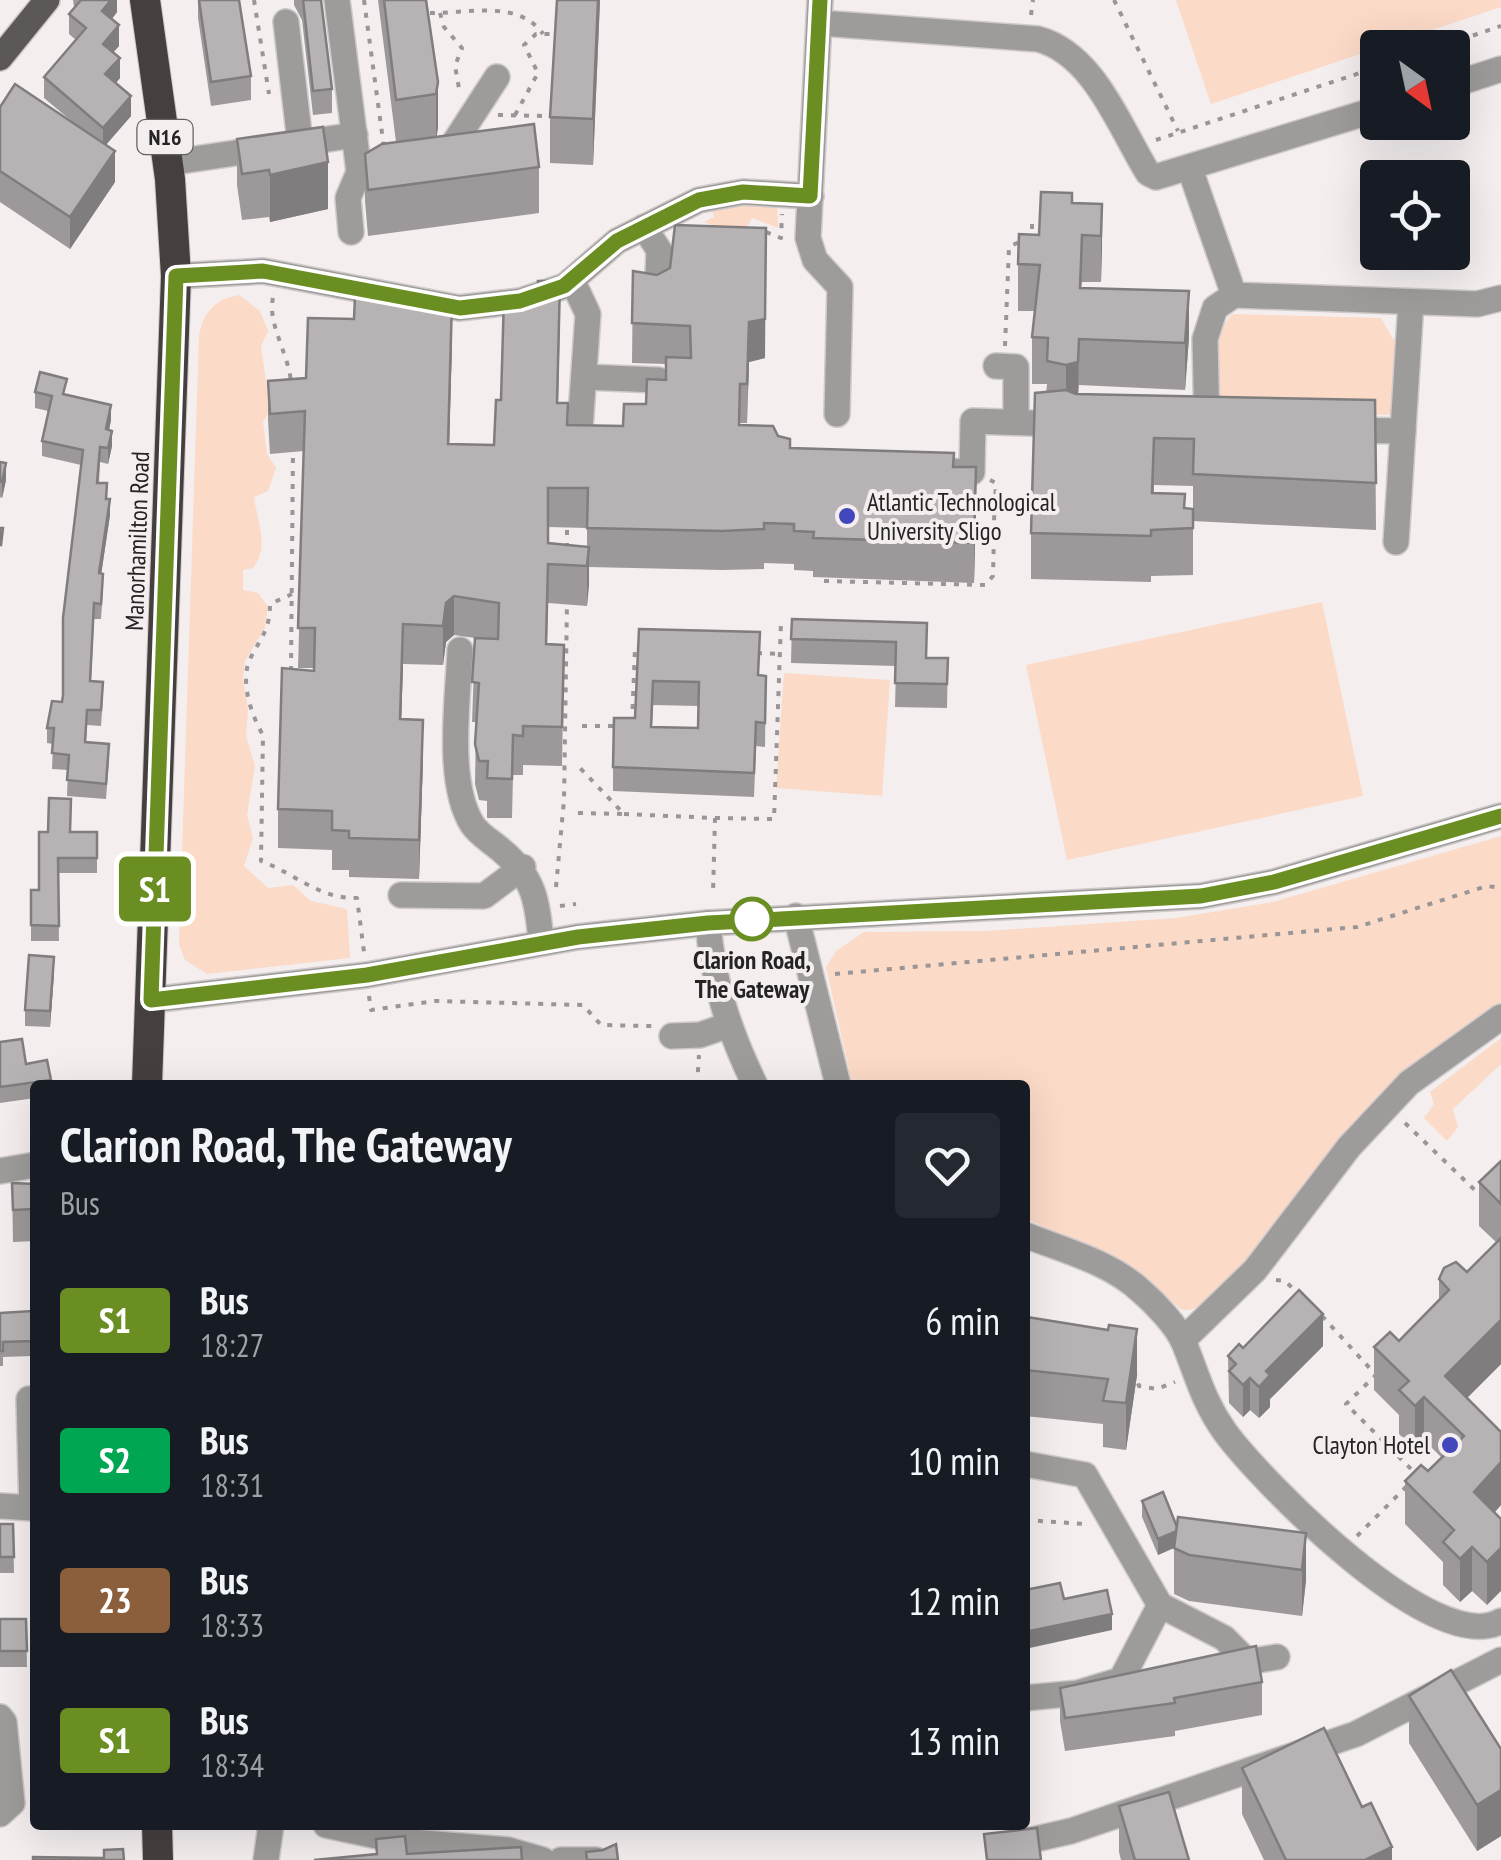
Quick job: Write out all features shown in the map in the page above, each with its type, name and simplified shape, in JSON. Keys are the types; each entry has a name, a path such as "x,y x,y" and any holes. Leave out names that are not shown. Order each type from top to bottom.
{"highway":[{"name":"Manorhamilton Road","path":"145,0 168,163 176,276 147,1080"},
{"path":"158,1830 158,1860"}],"main road":[{"path":"0,58 46,0"}],"street":[{"path":"336,0 359,172 348,198 352,232"},
{"path":"838,414 840,287 809,248 820,12 1058,44 1085,68 1132,148 1156,177 1360,115"},
{"path":"286,22 300,142"},
{"path":"1470,79 1501,69"},
{"path":"359,172 442,162 471,105 498,77"},
{"path":"168,163 354,135"},
{"path":"1190,169 1234,295"},
{"path":"176,276 278,274 470,308 520,301 572,280 617,241 699,200 743,192 810,196"},
{"path":"644,227 658,250 656,298"},
{"path":"572,280 588,314 580,429"},
{"path":"1207,427 1205,338 1215,308 1234,295 1477,304 1501,298"},
{"path":"1396,542 1411,302"},
{"path":"1002,366 1016,422"},
{"path":"584,377 658,380"},
{"path":"919,470 972,472 973,422 1056,424"},
{"path":"1324,429 1403,431"},
{"path":"460,650 457,738 461,798 474,827 522,867 538,898 542,944"},
{"path":"151,1000 366,966 708,923 1201,896 1274,882 1501,816"},
{"path":"401,895 484,896 522,867"},
{"path":"796,916 837,1080"},
{"path":"708,923 712,967 726,1026 753,1080"},
{"path":"1184,1340 1255,1270 1350,1147 1409,1083 1501,1016"},
{"path":"664,1031 700,1036 726,1026"},
{"path":"0,1171 30,1166"},
{"path":"1030,1237 1103,1266 1140,1290 1184,1340 1201,1395 1228,1436 1275,1488 1402,1600 1468,1625 1501,1621"},
{"path":"29,1399 30,1435"},
{"path":"1030,1465 1085,1475 1160,1605 1224,1638 1247,1661"},
{"path":"0,1506 30,1508"},
{"path":"1121,1680 1160,1605"},
{"path":"1200,1671 1277,1657"},
{"path":"1005,1846 1071,1831 1356,1734 1501,1660"},
{"path":"1030,1698 1078,1693 1121,1680 1161,1676"},
{"path":"0,1717 13,1783 12,1803 0,1814"},
{"path":"266,1860 270,1830"},
{"path":"349,1830 400,1841 508,1850 544,1860"},
{"path":"560,1860 596,1860"}],"path":[{"path":"364,0 385,155"},
{"path":"1114,0 1179,132"},
{"path":"430,13 492,6 518,10 534,18 542,34"},
{"path":"440,13 462,48 455,66 471,105 515,115 544,116"},
{"path":"1470,36 1501,26"},
{"path":"515,115 538,74 524,45 542,34 550,34"},
{"path":"1132,148 1360,73"},
{"path":"755,228 781,238 782,195"},
{"path":"1002,366 1009,248 1034,236 1032,224"},
{"path":"278,274 270,309 290,362 292,401"},
{"path":"291,671 292,439"},
{"path":"972,472 996,482 994,520"},
{"path":"292,512 303,513"},
{"path":"567,528 567,564"},
{"path":"824,581 985,585 993,576 994,533"},
{"path":"292,594 270,604 270,627 250,658 246,684 252,718 263,735 261,861 292,872 320,894 356,898 371,1010 435,1001 583,1005 600,1025 664,1031"},
{"path":"566,601 564,800 554,907 576,904"},
{"path":"578,813 774,819 780,622"},
{"path":"582,726 631,727 635,649 653,650"},
{"path":"743,652 778,654"},
{"path":"552,656 566,657"},
{"path":"580,768 624,814"},
{"path":"713,894 715,818"},
{"path":"810,970 847,976 1357,927 1488,886 1501,888"},
{"path":"1401,1119 1481,1196"},
{"path":"1270,1279 1285,1281 1308,1303"},
{"path":"1319,1314 1376,1375"},
{"path":"1344,1550 1418,1476 1346,1404 1387,1364"},
{"path":"1119,1369 1138,1372 1139,1386 1157,1389 1194,1376"},
{"path":"1030,1520 1086,1524"}],"shaded area":[{"path":"1176,0 1501,0 1501,7 1432,30 1360,30 1360,54 1211,104"},
{"path":"777,202 778,228 752,218 742,236 704,222 714,217 711,207"},
{"path":"239,295 260,311 268,331 261,346 270,411 263,422 267,454 276,468 268,491 254,497 261,551 253,568 243,570 243,590 258,593 268,606 265,628 245,661 243,679 248,709 246,736 255,766 247,815 253,838 244,866 268,888 293,885 311,901 347,909 350,958 207,974 185,960 179,944 199,336 212,308"},
{"path":"1232,314 1381,318 1393,339 1401,339 1399,409 1391,415 1218,410 1219,332"},
{"path":"1322,602 1363,796 1067,860 1026,665"},
{"path":"784,673 890,680 882,796 776,788"},
{"path":"1501,836 1501,1005 1310,1180 1233,1280 1203,1305 1182,1310 1137,1273 1030,1220 1030,1080 851,1079 826,967 836,951 864,932 986,931 1176,918 1273,902"},
{"path":"1501,1038 1501,1064 1453,1109 1458,1127 1447,1141 1424,1118 1434,1104 1430,1092"}],"building":[{"path":"81,0 111,0 102,11 119,25 103,44 120,58 105,74 131,96 103,128 44,77 86,28 69,14"},
{"path":"199,0 239,0 251,76 211,82"},
{"path":"303,0 321,0 332,89 313,91"},
{"path":"384,0 426,0 438,82 436,94 396,100"},
{"path":"557,0 598,0 593,119 550,117"},
{"path":"15,84 115,151 70,217 0,171 0,107"},
{"path":"534,124 539,167 368,190 365,154 382,144"},
{"path":"323,127 328,162 270,175 269,170 242,174 237,139"},
{"path":"1041,192 1072,193 1072,203 1102,204 1101,236 1082,235 1080,288 1189,291 1185,343 1079,339 1078,362 1066,365 1047,361 1048,338 1032,337 1040,265 1018,264 1019,234 1039,235"},
{"path":"675,225 766,228 765,319 749,322 747,384 740,384 739,425 773,426 778,436 790,439 790,448 954,453 953,467 976,467 974,543 813,538 814,532 794,531 794,524 764,523 764,529 722,531 587,528 588,488 548,488 548,543 589,547 587,566 548,564 546,644 564,645 562,727 523,726 523,736 513,735 512,779 487,778 488,761 479,761 475,744 479,683 472,682 475,638 498,639 499,603 454,596 446,603 443,626 403,624 400,719 423,720 419,840 349,838 349,831 332,830 332,811 278,809 282,668 314,671 315,628 298,628 305,411 270,414 268,381 306,378 308,318 354,319 355,297 452,300 448,444 494,445 496,400 501,400 504,296 538,296 538,281 560,281 557,403 568,403 567,425 623,426 624,404 646,404 647,379 666,380 666,357 691,358 690,326 632,323 633,271 657,275 670,268"},
{"path":"40,372 67,379 63,394 111,405 106,429 112,431 108,448 100,447 97,483 107,483 106,499 110,499 99,573 103,574 101,604 94,603 90,681 103,682 101,710 87,710 85,742 109,744 106,784 67,780 69,755 52,753 54,728 47,728 52,701 62,702 63,695 63,618 83,450 42,441 52,396 35,392"},
{"path":"1066,390 1076,394 1375,400 1376,483 1193,474 1194,439 1154,438 1152,493 1185,494 1184,508 1193,509 1193,528 1151,530 1151,536 1031,533 1035,393"},
{"path":"0,462 6,463 2,482 0,481"},
{"path":"792,619 927,623 926,658 948,658 947,684 895,683 896,642 791,639"},
{"path":"639,629 760,632 758,675 766,676 765,723 756,722 754,773 613,767 614,718 635,718","holes":["653,681 699,682 698,728 651,727"]},
{"path":"49,798 71,799 70,832 97,832 97,858 58,858 59,926 31,925 31,890 39,890 39,832 48,832"},
{"path":"29,955 54,957 50,1011 25,1010"},
{"path":"22,1039 26,1064 47,1060 51,1080 0,1087 0,1042"},
{"path":"1501,1161 1501,1204 1479,1182"},
{"path":"12,1183 30,1184 30,1209 13,1210"},
{"path":"1501,1238 1501,1320 1445,1376 1501,1432 1501,1462 1474,1492 1501,1519 1501,1548 1487,1562 1472,1547 1460,1559 1443,1542 1454,1530 1405,1481 1421,1465 1428,1471 1464,1436 1424,1397 1415,1406 1399,1390 1409,1381 1374,1347 1390,1332 1399,1341 1449,1290 1439,1279 1444,1268 1456,1262 1467,1272"},
{"path":"1299,1290 1323,1314 1266,1371 1270,1375 1259,1387 1250,1378 1243,1385 1229,1371 1236,1364 1228,1356 1239,1344 1243,1348"},
{"path":"30,1311 30,1341 3,1342 0,1351 0,1313"},
{"path":"1030,1317 1108,1330 1109,1325 1137,1329 1126,1403 1103,1401 1108,1379 1030,1371"},
{"path":"1163,1492 1177,1531 1158,1539 1142,1501"},
{"path":"1178,1517 1306,1533 1302,1570 1189,1555 1174,1548"},
{"path":"0,1524 13,1524 14,1557 0,1557"},
{"path":"1060,1583 1064,1599 1107,1590 1112,1614 1030,1631 1030,1589"},
{"path":"0,1619 26,1619 27,1651 0,1651"},
{"path":"1256,1646 1262,1682 1174,1698 1175,1703 1065,1718 1060,1688"},
{"path":"1451,1670 1501,1749 1501,1790 1477,1805 1409,1696"},
{"path":"1324,1728 1362,1807 1371,1803 1392,1847 1365,1860 1286,1860 1242,1768"},
{"path":"1169,1792 1189,1860 1135,1860 1119,1806"},
{"path":"1037,1828 1041,1860 987,1860 984,1834"},
{"path":"405,1836 407,1854 521,1847 522,1860 314,1860 377,1854 376,1839"},
{"path":"616,1844 618,1860 587,1860 586,1852"},
{"path":"123,1849 124,1860 33,1860 104,1858 104,1850"}],"bus line":[{"name":"S1","path":"820,0 810,196 743,192 699,200 617,241 564,286 488,308 460,308 263,271 176,276 151,1000 367,975 578,937 708,923 1201,896 1274,882 1501,816"}],"place":[{"name":"Atlantic Technological University Sligo","path":"847,516"},
{"name":"Clarion Road, The Gateway","path":"752,919"},
{"name":"Clayton Hotel","path":"1450,1445"}]}
